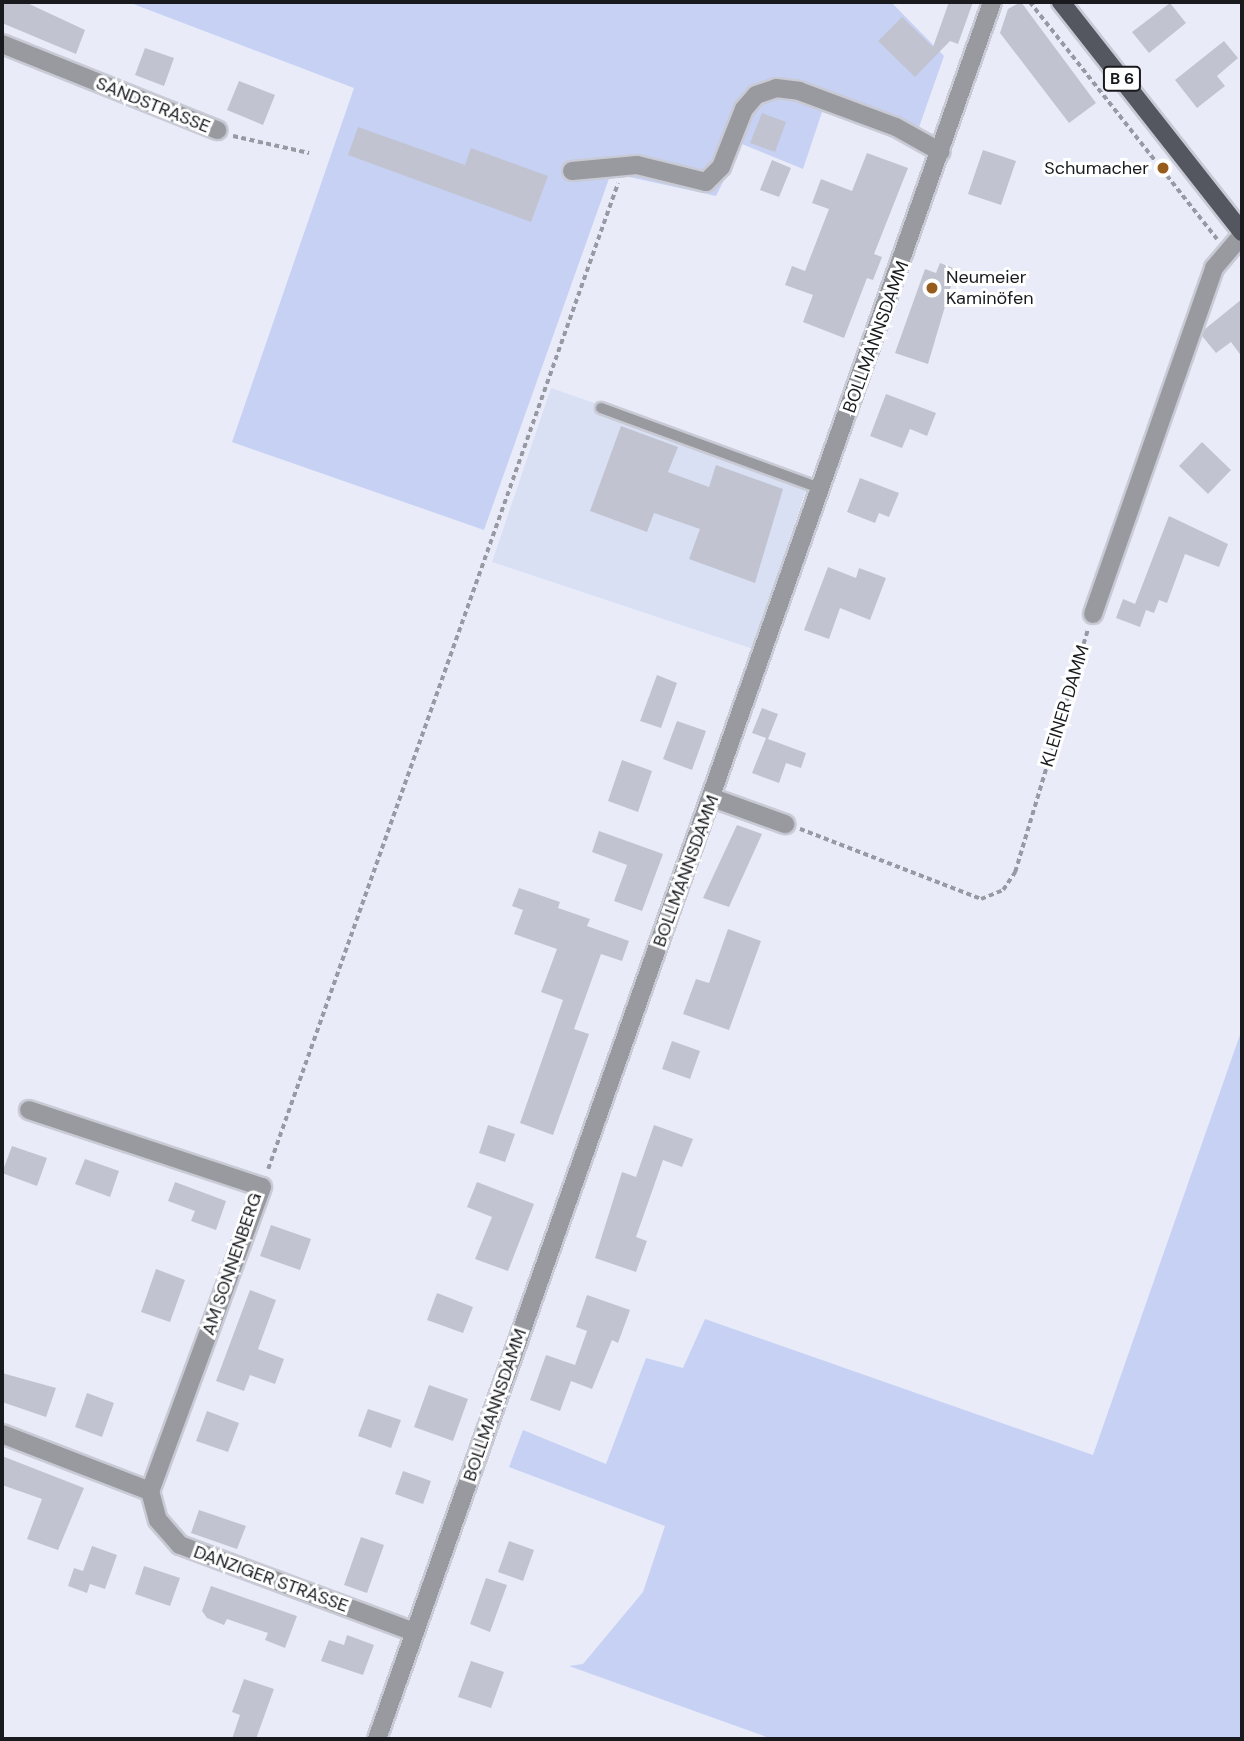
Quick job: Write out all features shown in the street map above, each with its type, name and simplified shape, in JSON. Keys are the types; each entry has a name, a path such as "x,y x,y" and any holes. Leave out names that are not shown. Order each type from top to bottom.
{"main road":[{"name":"B 6","path":"1061,2 1242,234"}],"street":[{"name":"BOLLMANNSDAMM","path":"377,1739 713,798 992,2"},
{"name":"SANDSTRASSE","path":"2,44 217,130"},
{"path":"572,171 625,166 706,182 721,167 744,108 756,94 776,88 799,91 896,127 941,152"},
{"path":"1093,614 1214,268 1226,250 1242,234"},
{"path":"713,798 785,824"},
{"name":"AM SONNENBERG","path":"29,1110 262,1187 150,1490"},
{"path":"2,1434 150,1490"},
{"name":"DANZIGER STRASSE","path":"150,1490 158,1520 180,1545 414,1632"}],"lane":[{"path":"601,408 822,489"}],"path":[{"path":"1030,2 1226,250"},
{"name":"SANDSTRASSE","path":"217,130 274,149 309,153"},
{"path":"262,1187 625,166"},
{"name":"KLEINER DAMM","path":"785,824 981,899 1003,890 1015,872 1093,614"}],"shaded area":[{"path":"128,2 891,2 944,56 918,130 822,112 803,169 742,144 716,196 611,173 484,530 232,442 354,88"},
{"path":"551,388 810,478 753,649 492,562"},
{"path":"1242,1029 1242,1739 772,1739 569,1666 583,1664 643,1592 665,1526 509,1467 523,1430 606,1464 646,1358 683,1368 705,1319 1093,1455"}],"building":[{"path":"2,2 25,2 85,30 76,54 2,23"},
{"path":"949,2 973,2 958,44 950,41 915,77 878,41 902,17 933,47"},
{"path":"1021,2 1096,103 1069,123 1000,33 1008,9"},
{"path":"1170,3 1186,23 1149,53 1132,32"},
{"path":"1224,41 1238,58 1217,76 1225,86 1197,108 1175,80"},
{"path":"145,48 174,58 164,86 135,75"},
{"path":"239,81 275,95 263,125 227,110"},
{"path":"762,113 786,122 775,152 750,143"},
{"path":"358,127 465,165 471,148 548,176 531,222 348,155"},
{"path":"983,150 1016,161 1001,205 968,194"},
{"path":"867,153 908,168 874,254 882,257 873,280 867,278 844,338 803,322 813,295 785,285 792,266 805,271 829,209 812,203 821,179 852,191"},
{"path":"772,160 791,168 779,197 760,190"},
{"path":"940,263 956,269 928,364 895,353 925,269 936,273"},
{"path":"1242,299 1242,357 1231,342 1216,353 1202,336 1205,329"},
{"path":"886,394 936,413 927,436 910,429 902,448 870,436"},
{"path":"621,426 678,447 668,472 709,487 716,465 783,489 755,583 689,559 700,529 654,513 647,532 590,511"},
{"path":"1202,442 1231,470 1208,494 1179,466"},
{"path":"860,478 899,493 889,517 879,513 875,523 847,512"},
{"path":"1169,516 1228,544 1219,567 1185,554 1167,603 1159,600 1154,613 1146,610 1140,627 1116,618 1123,599 1135,604"},
{"path":"828,567 856,578 859,568 886,578 870,620 840,608 829,639 804,630"},
{"path":"657,675 677,683 661,728 640,721"},
{"path":"762,708 778,714 768,739 806,753 801,768 786,763 779,783 752,773 766,738 752,733"},
{"path":"677,721 706,731 692,770 663,759"},
{"path":"622,760 652,771 638,812 608,801"},
{"path":"737,825 762,834 729,907 703,898"},
{"path":"599,831 663,854 642,911 614,901 627,865 592,852"},
{"path":"519,888 560,902 558,908 590,919 587,926 629,941 622,961 601,954 574,1029 589,1034 553,1135 520,1123 563,1000 541,992 557,949 514,934 523,910 512,906"},
{"path":"728,929 761,941 729,1030 683,1014 696,979 709,983"},
{"path":"672,1041 700,1051 690,1079 662,1069"},
{"path":"488,1125 515,1134 505,1162 479,1153"},
{"path":"654,1125 693,1139 682,1167 663,1160 636,1237 647,1241 636,1272 595,1258 622,1172 636,1177"},
{"path":"12,1146 47,1158 37,1186 2,1173"},
{"path":"85,1159 119,1171 110,1197 75,1184"},
{"path":"175,1182 226,1201 216,1230 191,1221 195,1211 168,1201"},
{"path":"477,1182 534,1204 508,1271 475,1259 492,1217 467,1207"},
{"path":"271,1225 311,1239 300,1270 260,1256"},
{"path":"156,1269 185,1280 170,1322 141,1312"},
{"path":"250,1290 276,1300 258,1349 284,1359 275,1384 250,1375 244,1391 216,1381"},
{"path":"437,1293 473,1307 463,1333 427,1320"},
{"path":"587,1295 630,1310 618,1343 612,1340 592,1389 571,1381 560,1411 530,1400 546,1355 575,1365 587,1331 576,1327"},
{"path":"2,1373 56,1388 46,1417 2,1402"},
{"path":"429,1385 468,1399 453,1441 414,1427"},
{"path":"87,1393 114,1403 102,1437 75,1427"},
{"path":"368,1409 401,1420 391,1448 358,1436"},
{"path":"207,1411 239,1423 228,1452 196,1441"},
{"path":"2,1456 84,1488 58,1550 27,1539 42,1499 2,1485"},
{"path":"403,1471 431,1481 423,1504 395,1494"},
{"path":"199,1510 246,1526 237,1549 191,1533"},
{"path":"361,1537 384,1545 367,1593 344,1585"},
{"path":"509,1541 534,1550 523,1581 498,1572"},
{"path":"92,1546 117,1555 105,1589 90,1584 87,1593 68,1586 74,1568 83,1571"},
{"path":"144,1566 180,1578 170,1606 135,1594"},
{"path":"486,1578 507,1585 490,1632 470,1624"},
{"path":"211,1586 297,1616 285,1648 265,1640 268,1633 227,1619 224,1625 207,1618 202,1611"},
{"path":"347,1635 374,1645 363,1675 321,1661 329,1640 344,1645"},
{"path":"471,1661 504,1672 491,1708 458,1697"},
{"path":"244,1679 274,1689 256,1739 232,1739 240,1715 232,1712"}],"place":[{"name":"Schumacher","path":"1163,168"},
{"name":"Neumeier Kaminöfen","path":"932,288"}]}
